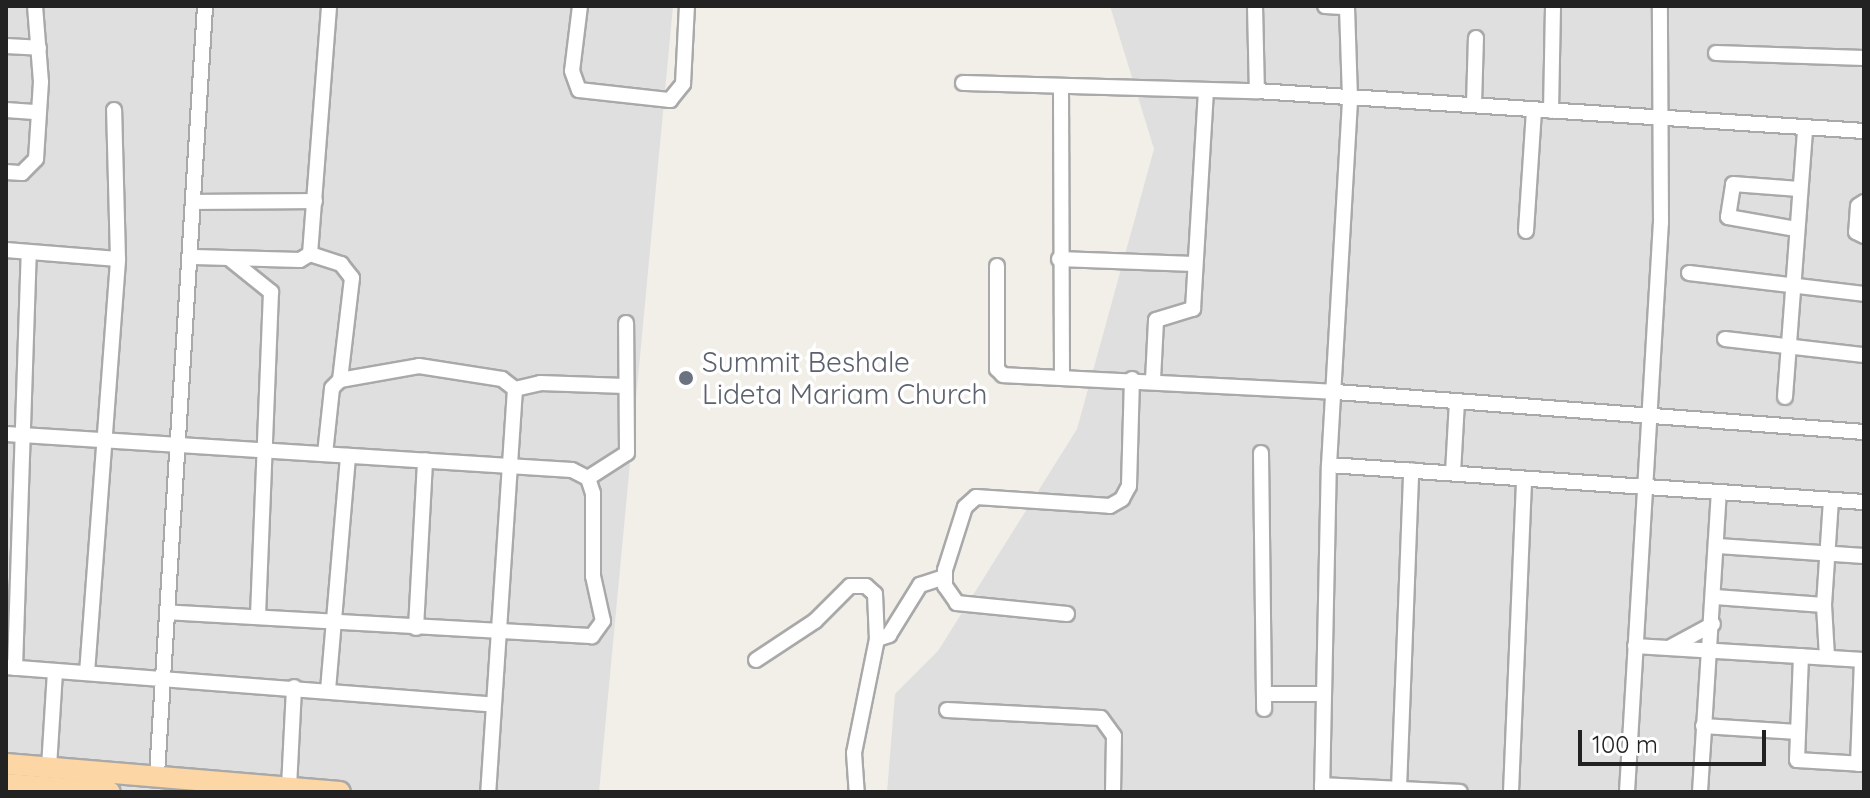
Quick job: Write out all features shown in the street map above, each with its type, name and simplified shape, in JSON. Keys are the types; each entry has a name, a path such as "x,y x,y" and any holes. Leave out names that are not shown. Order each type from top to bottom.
{"main road":[{"path":"6,764 157,774 340,792"},
{"path":"6,784 34,789 110,792"}],"street":[{"path":"6,172 22,173 36,159 39,48 35,6"},
{"path":"157,774 178,446 194,257 205,6"},
{"path":"310,254 329,6"},
{"path":"580,6 572,71 579,90 670,100 683,84 687,6"},
{"path":"1255,6 1257,91"},
{"path":"1325,6 1347,6 1350,98 1336,392 1329,465 1322,789 1460,792"},
{"path":"1551,111 1553,6"},
{"path":"1627,792 1646,415 1660,248 1660,6"},
{"path":"1474,104 1476,38"},
{"path":"6,46 39,48"},
{"path":"1716,53 1864,58"},
{"path":"963,83 1257,91 1474,104 1658,120 1864,131"},
{"path":"1061,88 1059,259 1062,377"},
{"path":"1153,380 1156,320 1191,314 1206,92"},
{"path":"6,110 38,112"},
{"path":"87,673 102,440 118,259 114,110"},
{"path":"1526,231 1534,110"},
{"path":"1785,397 1805,128"},
{"path":"1796,229 1734,223 1729,203 1733,184 1799,189"},
{"path":"196,202 315,201"},
{"path":"1864,202 1858,206 1856,232 1864,236"},
{"path":"6,250 118,259"},
{"path":"29,252 26,435 10,668 492,704"},
{"path":"194,257 300,260 310,254 341,264 352,278 340,380"},
{"path":"230,259 271,292 258,616"},
{"path":"1059,259 1194,264"},
{"path":"997,266 999,373 1336,392 1864,432"},
{"path":"1689,273 1864,294"},
{"path":"588,478 627,453 626,323"},
{"path":"1725,339 1864,355"},
{"path":"325,454 332,388 340,380 419,366 502,379 515,389"},
{"path":"1067,614 957,603 944,577 969,500 1110,506 1122,499 1129,486 1132,379"},
{"path":"515,389 540,383 625,386"},
{"path":"488,792 515,389"},
{"path":"1453,473 1457,401"},
{"path":"6,434 511,464 582,472 588,478 601,630 575,637 168,612"},
{"path":"1261,453 1264,701 1324,694"},
{"path":"328,690 348,456"},
{"path":"416,628 425,460"},
{"path":"1329,465 1864,502"},
{"path":"1399,789 1411,470"},
{"path":"1511,792 1524,480"},
{"path":"1700,792 1703,726 1712,651 1719,493"},
{"path":"1827,657 1824,605 1831,500"},
{"path":"1718,546 1864,556"},
{"path":"877,639 889,635 920,585 944,577"},
{"path":"756,660 815,621 850,586 866,586 875,594 877,639 854,753 857,792"},
{"path":"1715,597 1824,605"},
{"path":"1669,649 1713,624"},
{"path":"1635,646 1669,649 1827,657 1863,660 1861,764 1801,763 1798,732 1801,656"},
{"path":"49,767 55,672"},
{"path":"289,787 294,687"},
{"path":"947,710 1101,718 1114,736 1113,792"},
{"path":"1703,726 1798,732"}],"shaded area":[{"path":"6,6 673,6 599,792 6,792"},
{"path":"1110,6 1864,6 1864,792 887,792 895,694 938,651 1077,429 1154,149"}],"place":[{"name":"Summit Beshale Lideta Mariam Church","path":"686,378"}]}
